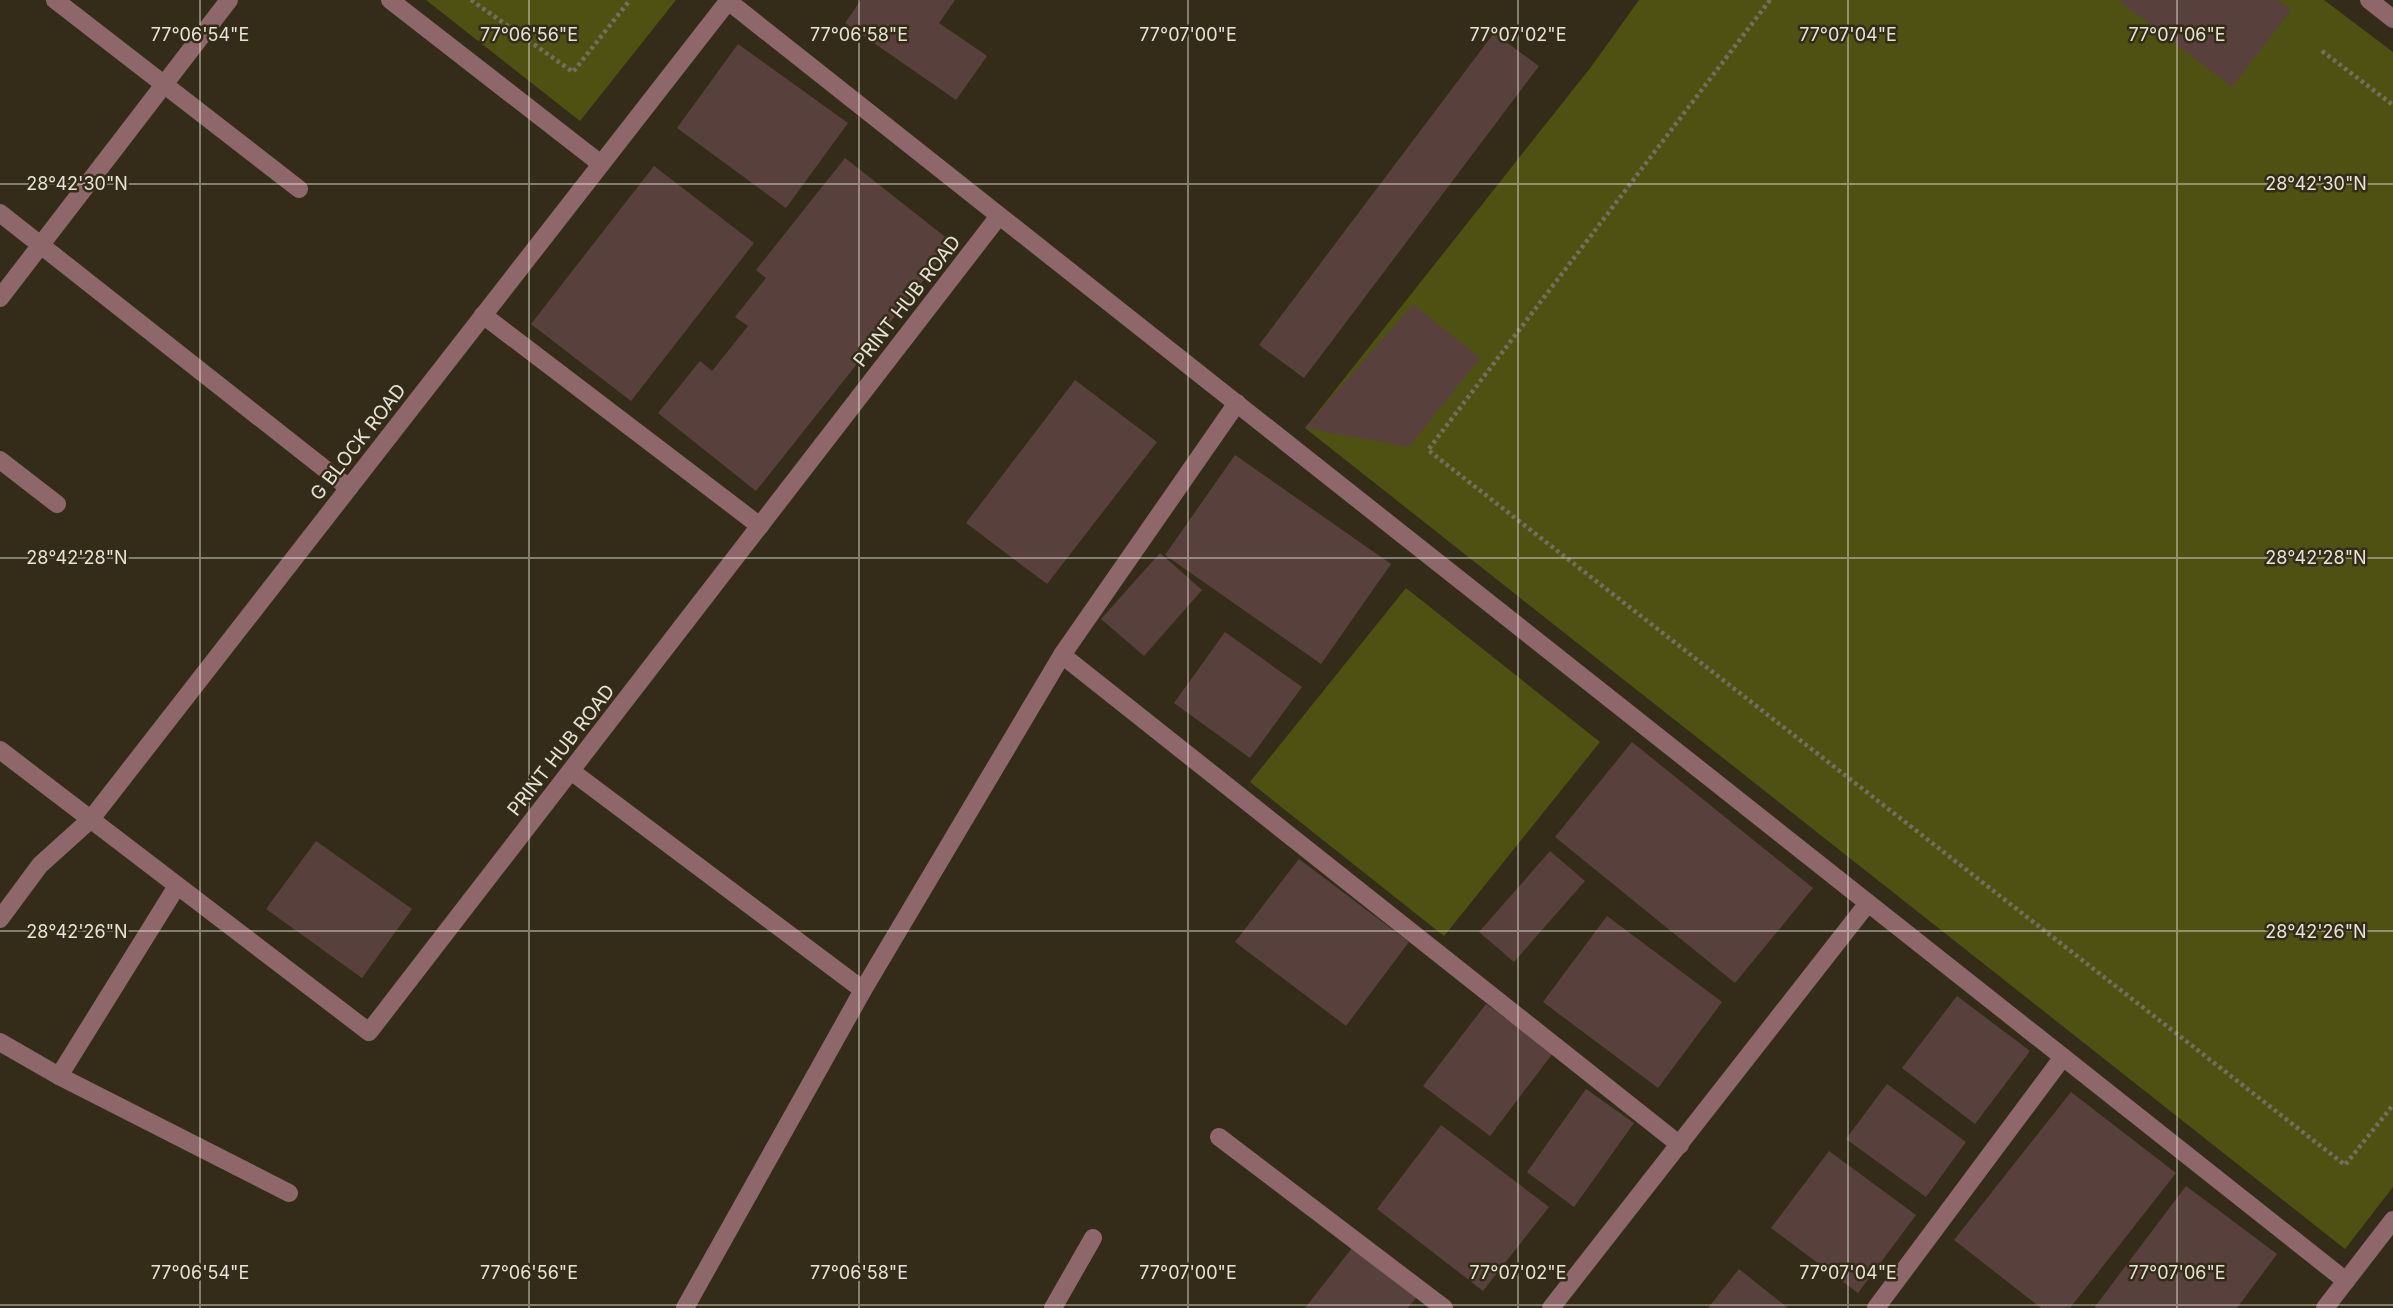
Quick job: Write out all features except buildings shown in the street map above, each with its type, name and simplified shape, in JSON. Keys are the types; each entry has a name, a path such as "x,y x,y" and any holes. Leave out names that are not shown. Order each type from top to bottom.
{"street":[{"path":"55,0 299,189"},
{"path":"0,299 229,0"},
{"path":"390,0 601,164"},
{"path":"2369,0 2393,19"},
{"path":"729,1 2346,1281"},
{"name":"G BLOCK ROAD","path":"0,919 40,865 91,819 729,1"},
{"path":"0,213 349,488"},
{"name":"PRINT HUB ROAD","path":"91,819 369,1032 999,216"},
{"path":"483,315 760,527"},
{"path":"685,1308 863,990 1062,655 1237,403"},
{"path":"0,460 57,504"},
{"path":"1062,655 1680,1145"},
{"path":"0,750 91,819"},
{"path":"570,771 863,990"},
{"path":"59,1076 177,886"},
{"path":"1551,1308 1868,903"},
{"path":"0,1042 59,1076 289,1193"},
{"path":"1876,1308 2063,1057"},
{"path":"1219,1137 1444,1308"},
{"path":"2325,1308 2393,1220"},
{"path":"1053,1308 1093,1238"}],"path":[{"path":"471,0 573,72 630,0"},
{"path":"1770,0 1428,450 2345,1165 2393,1105"},
{"path":"2322,51 2393,105"}],"shaded area":[{"path":"426,0 676,0 580,121"},
{"path":"1639,0 2324,0 2393,52 2393,1187 2345,1249 1305,428 1591,67"},
{"path":"1406,588 1600,742 1444,936 1250,782"}]}
